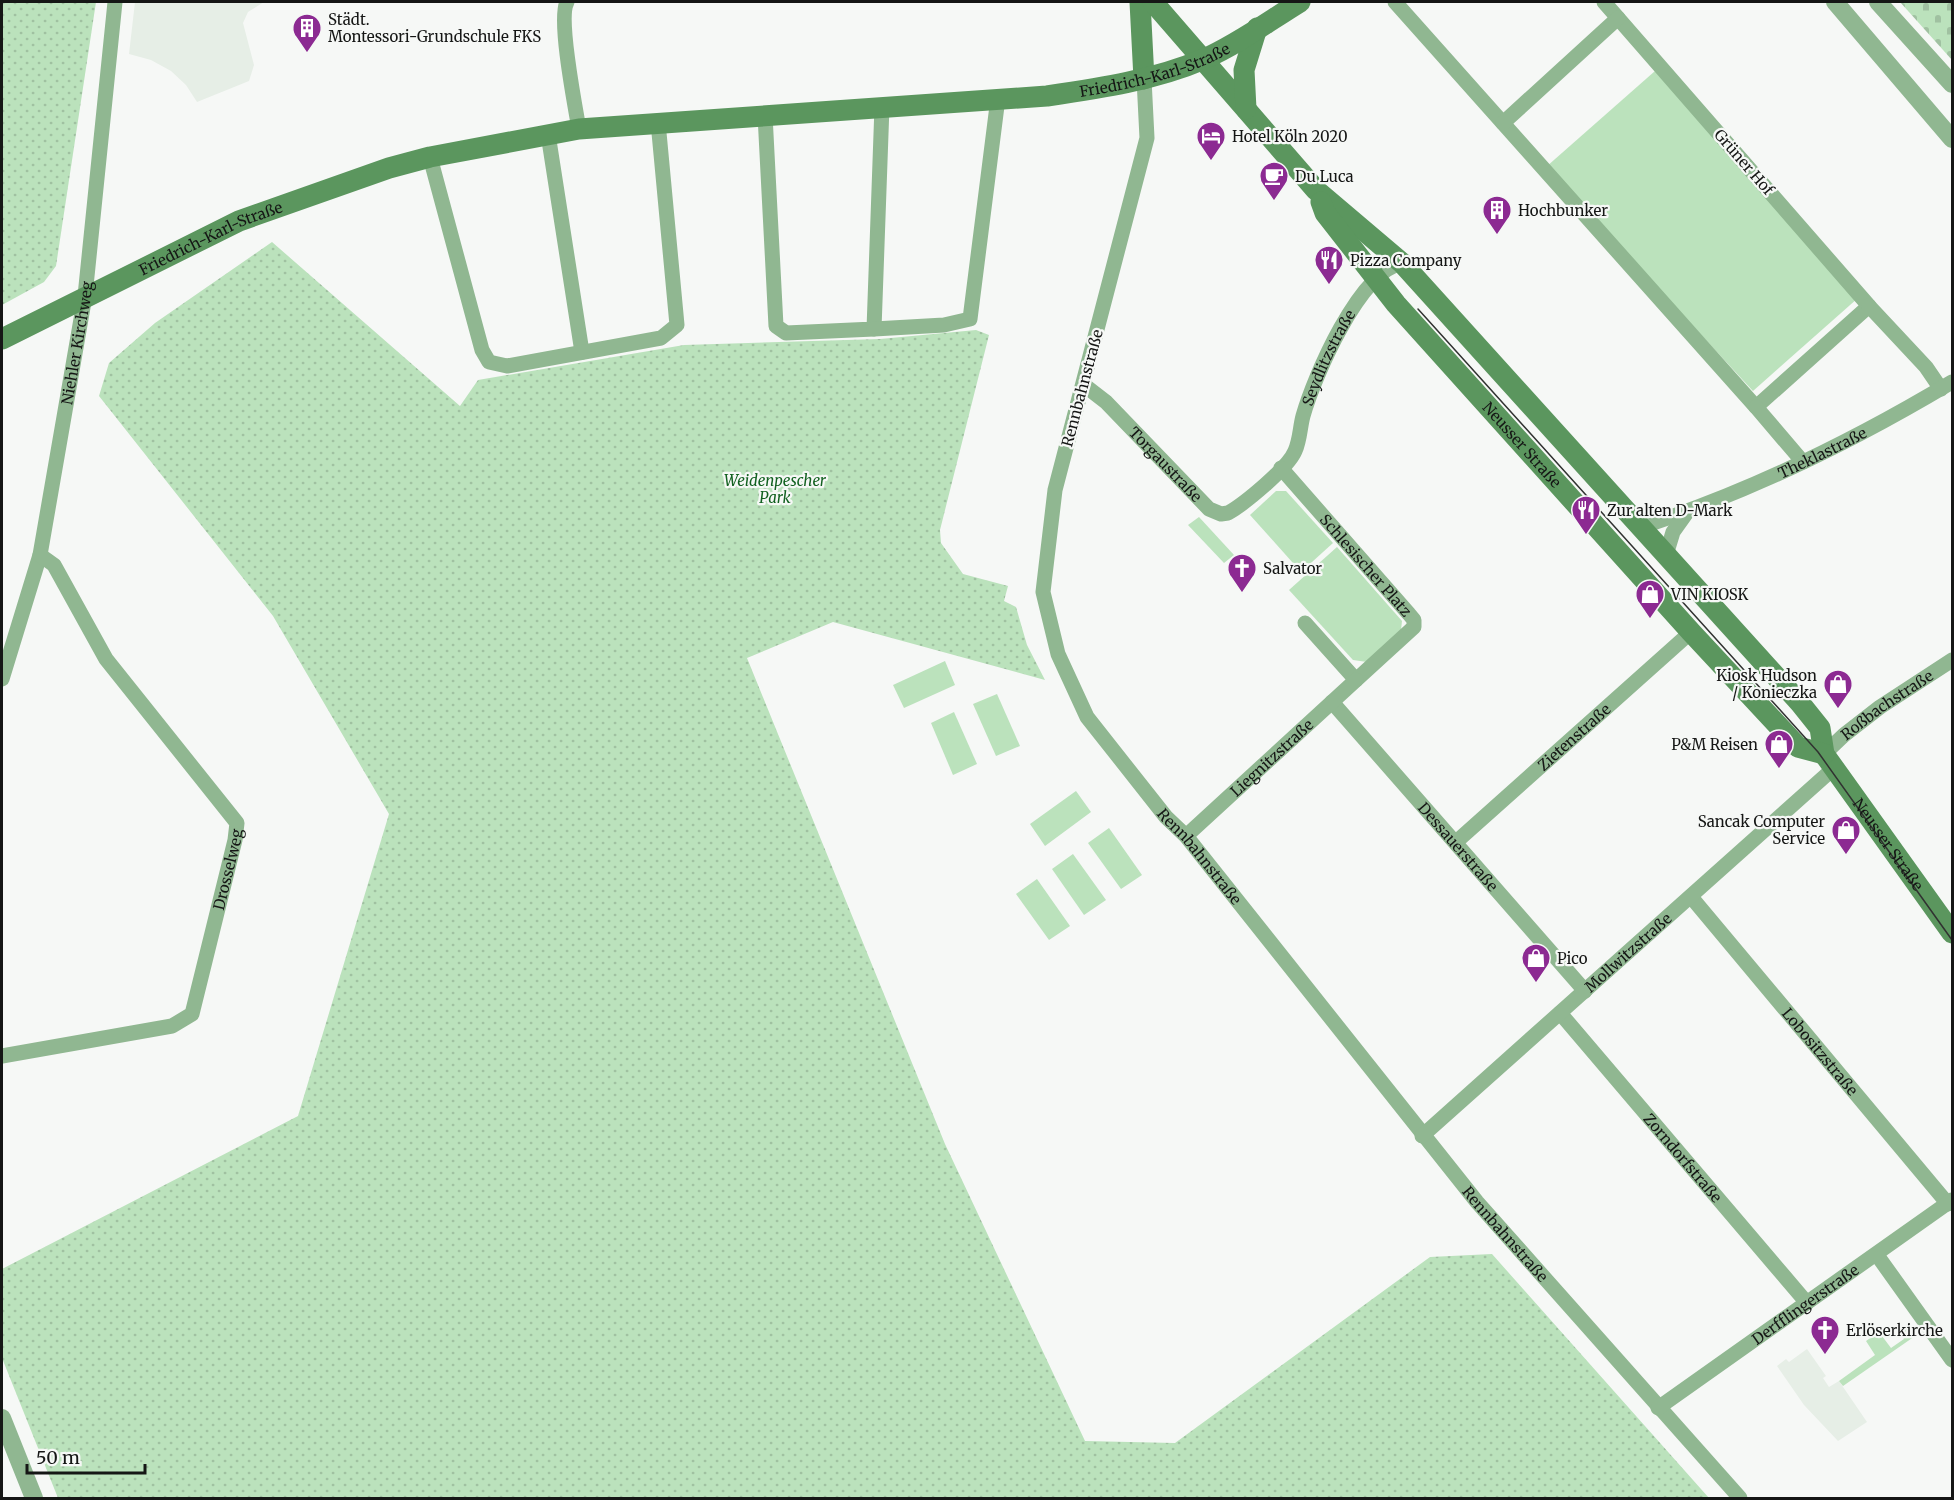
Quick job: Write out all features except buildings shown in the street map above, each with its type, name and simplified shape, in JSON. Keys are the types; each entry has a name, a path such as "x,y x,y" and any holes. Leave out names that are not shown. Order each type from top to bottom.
{"main road":[{"path":"1140,2 1144,79"},
{"name":"Neusser Straße","path":"1153,2 1316,190 1402,263 1800,703 1820,728 1829,761 1953,933"},
{"name":"Friedrich-Karl-Straße","path":"2,339 239,221 389,168 430,157 579,129 1047,96 1144,79 1203,59 1300,2"},
{"path":"1246,109 1244,70 1257,28"},
{"name":"Neusser Straße","path":"1316,190 1326,213 1396,304 1691,632 1798,747 1829,761"}],"street":[{"name":"Niehler Kirchweg","path":"2,679 40,555 85,296 115,2"},
{"path":"567,2 564,7 565,27 579,129"},
{"path":"1395,2 1803,462"},
{"name":"Grüner Hof","path":"1604,2 1869,306 1947,386"},
{"path":"1835,2 1953,139"},
{"path":"1878,2 1953,84"},
{"path":"1503,123 1618,18"},
{"name":"Rennbahnstraße","path":"1144,79 1147,138 1056,490 1043,592 1059,654 1088,719 1166,817 1186,836 1422,1136 1658,1408 1740,1498"},
{"path":"765,115 776,326 786,333 945,325 970,319 998,98"},
{"path":"874,329 882,106"},
{"path":"430,157 486,359 502,366 662,338 677,325 658,122"},
{"path":"548,134 582,352"},
{"name":"Seydlitzstraße","path":"1281,468 1295,451 1308,400 1345,317 1377,278 1392,265 1402,263"},
{"path":"1756,407 1869,306"},
{"name":"Torgaustraße","path":"1084,385 1106,402 1215,512 1228,513 1234,509 1281,468"},
{"name":"Theklastraße","path":"1641,527 1688,511 1803,462 1947,386"},
{"name":"Schlesischer Platz","path":"1281,468 1414,620 1414,627 1356,681"},
{"path":"1666,555 1674,532 1688,511"},
{"name":"Drosselweg","path":"2,1056 172,1026 192,1014 235,840 237,823 106,659 54,565 40,555"},
{"path":"1305,623 1356,681"},
{"name":"Zietenstraße","path":"1456,842 1691,632"},
{"name":"Roßbachstraße","path":"1829,761 1844,735 1880,707 1953,660"},
{"name":"Liegnitzstraße","path":"1186,836 1356,681"},
{"name":"Dessauerstraße","path":"1332,702 1585,991"},
{"name":"Mollwitzstraße","path":"1422,1136 1692,898 1829,761"},
{"name":"Lobositzstraße","path":"1692,898 1950,1202"},
{"name":"Zorndorfstraße","path":"1560,1013 1807,1303"},
{"name":"Derfflingerstraße","path":"1658,1408 1950,1202"},
{"path":"1877,1254 1953,1360"},
{"path":"2,1418 34,1498"}],"shaded area":[{"path":"135,2 264,2 248,12 243,23 254,65 249,81 197,102 186,85 171,71 151,60 129,54"},
{"path":"1807,1349 1826,1376 1823,1378 1829,1387 1839,1381 1867,1422 1838,1441 1804,1405 1777,1366 1786,1359 1789,1362"}],"green space":[{"path":"2,2 96,2 56,266 44,282 2,305"},
{"path":"1900,2 1952,2 1952,60"},
{"path":"1655,71 1858,298 1753,391 1546,167"},
{"name":"Weidenpescher Park","path":"272,242 460,406 478,380 684,345 880,339 976,330 989,335 940,530 941,543 963,574 1008,586 1004,601 1016,607 1027,645 1045,680 833,622 747,658 945,1144 1085,1441 1175,1443 1430,1257 1492,1254 1709,1498 58,1498 2,1358 2,1269 298,1116 389,814 273,616 99,396 109,363 155,323"},
{"path":"1276,491 1286,491 1333,543 1301,572 1250,515"},
{"path":"1199,517 1234,555 1224,563 1188,525"},
{"path":"1337,547 1402,621 1401,630 1367,662 1353,660 1289,590"},
{"path":"945,661 955,685 904,708 893,685"},
{"path":"997,694 1020,746 996,756 973,704"},
{"path":"954,712 977,764 953,775 931,723"},
{"path":"1076,791 1091,812 1045,846 1030,824"},
{"path":"1109,828 1142,875 1121,889 1088,843"},
{"path":"1073,854 1106,900 1084,915 1052,869"},
{"path":"1037,879 1070,926 1049,940 1016,894"},
{"path":"1907,1328 1918,1334 1843,1386 1839,1381 1875,1355 1866,1341 1879,1332 1891,1348 1904,1339 1900,1333"}],"tram line":[{"path":"1418,309 1818,752 1952,940"}],"place":[{"name":"Städt. Montessori-Grundschule FKS","path":"307,54"},
{"name":"Hotel Köln 2020","path":"1211,162"},
{"name":"Du Luca","path":"1274,202"},
{"name":"Hochbunker","path":"1497,236"},
{"name":"Pizza Company","path":"1329,286"},
{"name":"Zur alten D-Mark","path":"1586,536"},
{"name":"Salvator","path":"1242,594"},
{"name":"VIN KIOSK","path":"1650,620"},
{"name":"Kiosk Hudson / Konieczka","path":"1838,710"},
{"name":"P&M Reisen","path":"1779,770"},
{"name":"Sancak Computer Service","path":"1846,856"},
{"name":"Pico","path":"1536,984"},
{"name":"Erlöserkirche","path":"1825,1356"}]}
